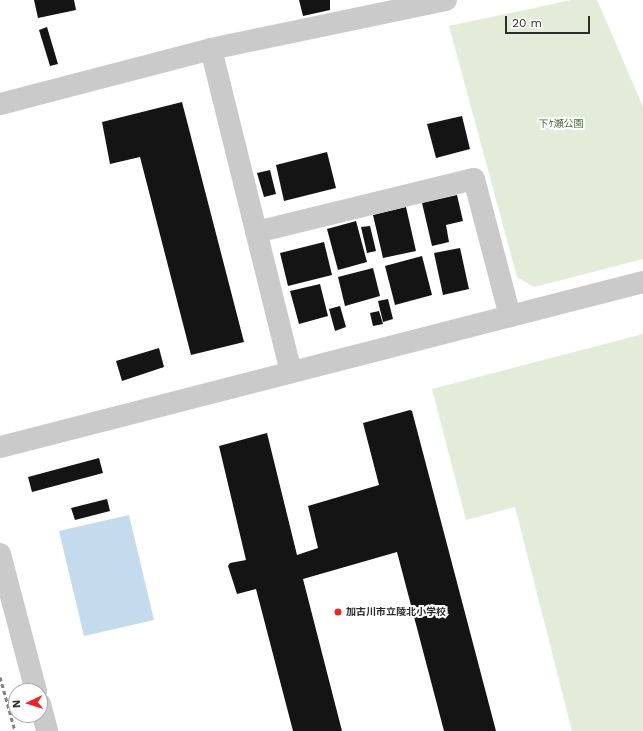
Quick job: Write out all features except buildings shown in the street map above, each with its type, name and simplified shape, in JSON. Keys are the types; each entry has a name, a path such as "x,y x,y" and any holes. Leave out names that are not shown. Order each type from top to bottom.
{"street":[{"path":"0,104 211,49 446,0"},
{"path":"211,49 291,372"},
{"path":"256,232 474,179 510,316"},
{"path":"0,447 643,282"},
{"path":"0,554 34,683"}],"green space":[{"name":"下ｹ瀬公園","path":"571,0 596,0 598,2 643,107 643,259 534,287 517,277 449,26"},
{"path":"643,334 643,731 572,731 515,507 466,520 432,389"}],"water":[{"path":"129,515 154,620 84,636 59,531"}],"railway":[{"path":"0,677 15,731"}],"place":[{"name":"加古川市立陵北小学校","path":"338,612"}]}
